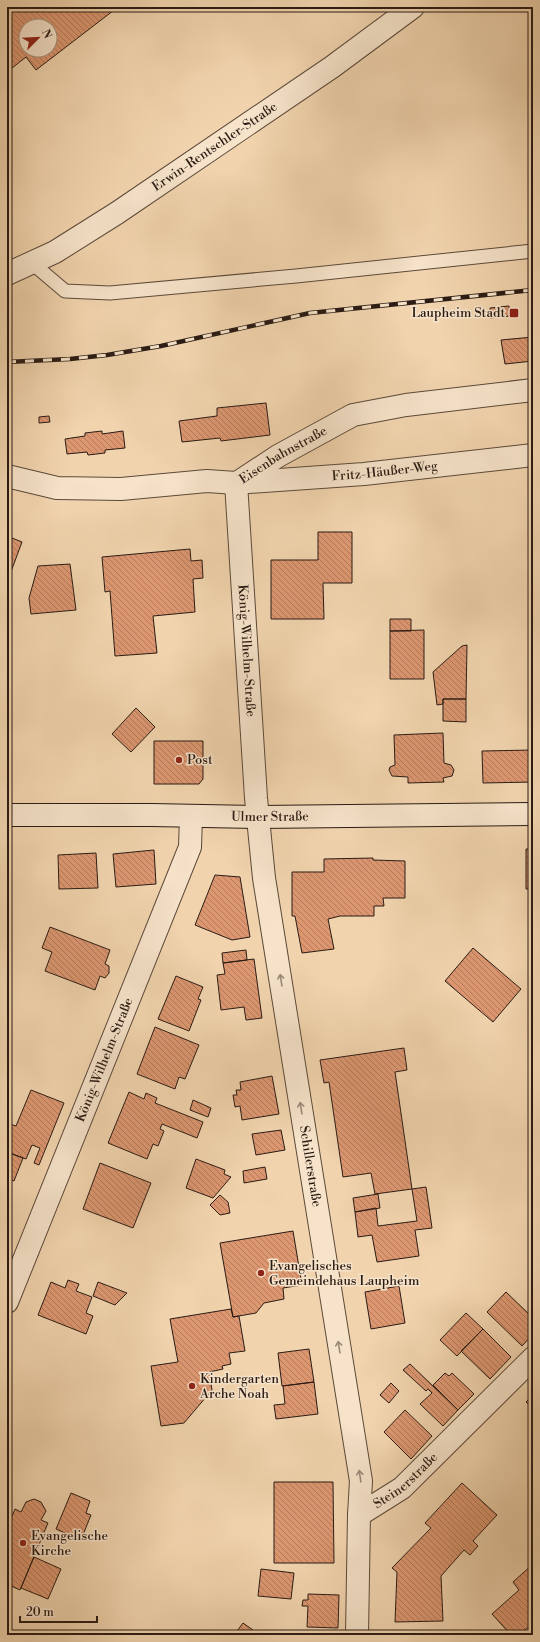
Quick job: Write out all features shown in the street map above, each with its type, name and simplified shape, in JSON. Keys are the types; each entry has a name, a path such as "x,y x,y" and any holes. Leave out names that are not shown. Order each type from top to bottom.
{"street":[{"name":"Erwin-Rentschler-Straße","path":"7,274 55,252 162,183 332,67 413,7"},
{"name":"Eisenbahnstraße","path":"7,476 57,488 121,489 207,481 236,483 278,456 353,415 406,406 533,390"},
{"name":"Fritz-Häußer-Weg","path":"236,483 364,474 533,455"},
{"name":"König-Wilhelm-Straße","path":"236,483 258,818"},
{"name":"Ulmer Straße","path":"7,815 258,818 533,814"},
{"name":"König-Wilhelm-Straße","path":"7,1302 190,847 191,816"},
{"name":"Schillerstraße","path":"258,818 266,886 360,1481 359,1515"},
{"name":"Steinerstraße","path":"357,1635 359,1515 402,1488 533,1358"}],"lane":[{"path":"32,263 65,291 110,293 296,276 533,251"}],"building":[{"path":"7,7 118,7 58,53 58,18 18,18 18,58 25,58 7,72"},
{"path":"27,58 52,58 36,70"},
{"path":"509,306 510,316 490,318 490,308"},
{"path":"533,337 533,361 505,364 501,340"},
{"path":"7,339 9,339 9,346 7,346"},
{"path":"266,403 270,435 221,441 220,438 182,442 179,421 217,416 217,408"},
{"path":"49,416 50,422 39,423 39,417"},
{"path":"102,431 102,434 123,431 125,448 105,450 105,453 88,455 87,452 67,454 65,439 85,436 85,433"},
{"path":"318,532 352,532 352,583 323,583 324,619 271,619 271,560 318,560"},
{"path":"7,536 22,542 9,577 7,576"},
{"path":"190,549 191,561 202,560 203,578 193,579 195,612 153,616 157,653 115,656 110,591 105,592 102,557"},
{"path":"70,564 76,610 31,614 29,598 38,566"},
{"path":"390,619 411,619 411,631 390,631"},
{"path":"424,630 424,679 390,679 390,631"},
{"path":"467,645 466,699 443,699 443,704 437,705 433,672 462,646"},
{"path":"443,699 466,699 466,722 443,721"},
{"path":"136,708 155,727 131,752 112,734"},
{"path":"443,733 444,763 451,765 454,770 452,776 443,778 444,782 408,783 408,777 392,776 389,770 390,767 395,765 394,735"},
{"name":"Post","path":"154,741 203,741 203,779 199,784 154,784"},
{"path":"533,750 533,782 483,783 482,751"},
{"path":"526,849 533,849 533,889 526,889"},
{"path":"154,850 156,884 116,887 113,854"},
{"path":"96,853 98,888 59,889 58,855"},
{"path":"373,858 373,860 405,861 405,898 383,898 384,906 374,906 374,916 340,916 328,919 334,949 302,953 295,916 292,916 292,872 324,872 324,859"},
{"path":"215,875 240,877 250,937 232,940 195,925"},
{"path":"50,927 110,950 105,964 109,966 109,973 105,978 100,976 95,990 45,971 52,952 42,948"},
{"path":"473,948 521,989 493,1022 445,981"},
{"path":"246,950 247,960 223,963 222,953"},
{"path":"254,959 262,1018 246,1020 244,1007 221,1010 217,975 225,974 223,963"},
{"path":"176,976 203,987 198,999 201,1000 189,1031 158,1019"},
{"path":"155,1027 199,1045 185,1079 179,1077 175,1089 137,1074"},
{"path":"404,1048 407,1070 395,1072 412,1189 375,1194 371,1173 343,1177 329,1082 324,1083 320,1060"},
{"path":"272,1076 279,1114 242,1120 240,1106 235,1107 233,1095 237,1095 236,1090 241,1090 240,1082"},
{"path":"31,1090 64,1103 39,1165 34,1163 40,1148 32,1145 26,1159 7,1152 7,1123 16,1126"},
{"path":"129,1092 144,1099 146,1093 157,1098 155,1103 203,1122 197,1138 162,1124 160,1129 164,1131 158,1146 153,1144 147,1159 108,1143"},
{"path":"193,1100 211,1108 208,1117 190,1110"},
{"path":"281,1130 285,1150 256,1155 252,1134"},
{"path":"7,1152 23,1158 14,1181 7,1178"},
{"path":"196,1159 225,1170 224,1174 231,1177 213,1198 186,1188"},
{"path":"100,1163 151,1183 133,1228 83,1209"},
{"path":"265,1167 267,1179 244,1183 243,1171"},
{"path":"426,1187 432,1228 415,1230 419,1256 377,1262 372,1235 358,1237 355,1212 376,1208 378,1226 417,1221 412,1189"},
{"path":"378,1194 380,1208 355,1212 353,1198"},
{"path":"220,1195 228,1202 230,1213 220,1215 210,1205"},
{"path":"293,1231 302,1285 283,1288 284,1299 264,1303 256,1313 233,1317 220,1243"},
{"path":"68,1280 79,1284 76,1291 92,1297 86,1313 93,1316 86,1334 38,1315 51,1282 65,1288"},
{"path":"98,1282 127,1293 115,1305 93,1296"},
{"path":"399,1286 405,1323 371,1329 365,1292"},
{"path":"506,1292 533,1318 533,1334 522,1346 487,1312"},
{"path":"533,1294 533,1305 528,1299"},
{"path":"231,1309 233,1317 239,1316 245,1351 229,1353 231,1364 222,1366 223,1369 209,1372 212,1390 184,1423 161,1426 151,1366 178,1362 170,1319"},
{"path":"466,1313 483,1329 457,1356 440,1340"},
{"path":"483,1329 511,1357 490,1379 461,1351"},
{"path":"309,1349 314,1382 282,1386 278,1353"},
{"path":"410,1364 458,1410 443,1426 420,1404 432,1393 428,1389 426,1391 403,1370"},
{"path":"445,1373 449,1376 452,1373 474,1394 458,1410 433,1385"},
{"path":"314,1382 318,1414 276,1419 274,1405 285,1404 283,1386"},
{"path":"391,1383 399,1391 389,1403 380,1395"},
{"path":"533,1395 533,1409 526,1402"},
{"path":"405,1410 432,1436 411,1459 384,1432"},
{"path":"274,1482 333,1482 334,1563 274,1563"},
{"path":"462,1483 497,1515 473,1541 478,1546 470,1555 464,1550 441,1576 443,1621 395,1622 397,1572 392,1568 431,1528 425,1523"},
{"path":"71,1493 90,1501 86,1513 91,1515 81,1540 56,1529"},
{"name":"Evangelische Kirche","path":"34,1499 41,1502 46,1511 41,1520 48,1523 20,1590 9,1585 7,1590 7,1528 15,1509 21,1512 26,1502"},
{"path":"34,1557 61,1569 48,1599 21,1588"},
{"path":"533,1564 533,1623 519,1635 511,1635 492,1614 519,1590 513,1582"},
{"path":"261,1569 294,1573 291,1599 258,1596"},
{"path":"308,1594 339,1595 338,1628 307,1627 308,1606 302,1606 303,1600 308,1600"},
{"path":"243,1623 253,1630 251,1633 253,1635 234,1635"},
{"path":"263,1632 283,1633 282,1635 262,1635"},
{"path":"284,1633 304,1633 303,1635 284,1635"}],"railway":[{"path":"7,362 70,359 107,355 161,346 310,313 533,290"}],"place":[{"name":"Laupheim Stadt","path":"514,313"},
{"name":"Post","path":"179,760"},
{"name":"Evangelisches Gemeindehaus Laupheim","path":"261,1273"},
{"name":"Kindergarten Arche Noah","path":"192,1386"},
{"name":"Evangelische Kirche","path":"23,1543"}]}
